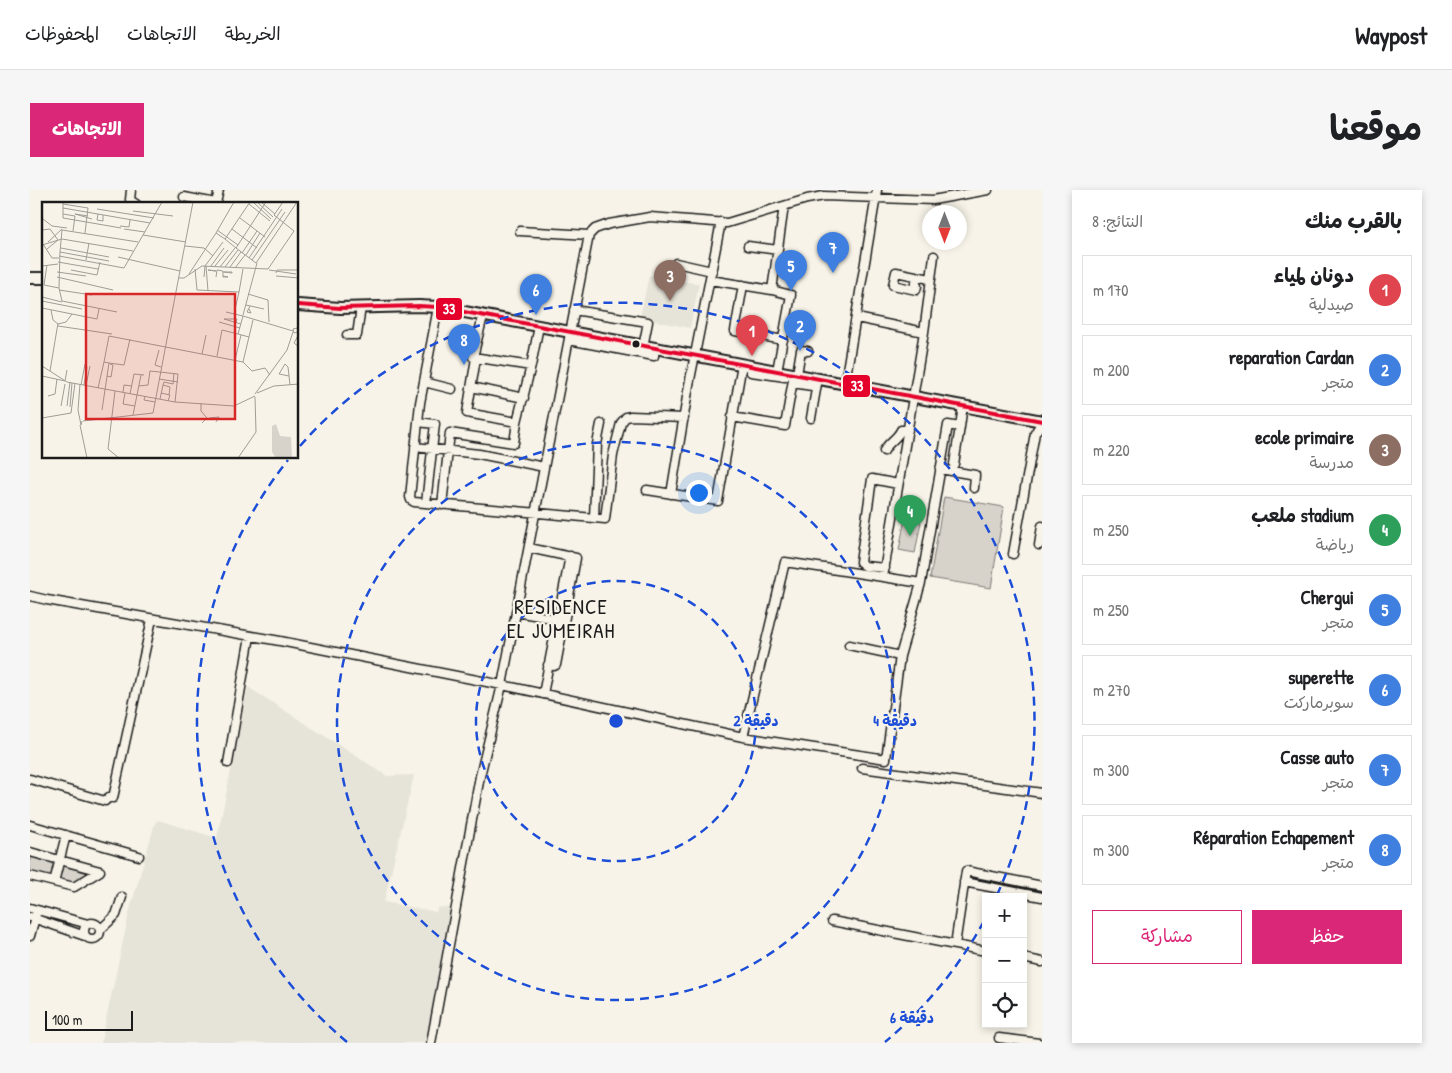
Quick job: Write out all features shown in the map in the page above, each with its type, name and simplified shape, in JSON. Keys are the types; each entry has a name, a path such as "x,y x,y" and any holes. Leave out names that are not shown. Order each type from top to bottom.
{"main road":[{"path":"299,299 350,304 361,307"},
{"path":"299,304 340,308 438,307 539,326 570,336 845,382 1042,422"}],"street":[{"path":"131,190 130,200 133,202"},
{"path":"213,202 219,190"},
{"path":"431,1043 480,776 502,686 589,235 595,229 609,224 650,217 727,223 824,196 877,194 933,200 988,190"},
{"path":"845,382 877,194"},
{"path":"184,197 207,202"},
{"path":"772,290 784,206"},
{"path":"671,494 694,356 721,222"},
{"path":"520,231 589,235"},
{"path":"748,246 778,250"},
{"path":"884,572 924,332 934,256"},
{"path":"676,263 712,271"},
{"path":"916,276 930,279"},
{"path":"710,280 791,295 783,340 791,373"},
{"path":"743,285 735,331 783,340"},
{"path":"347,336 357,335 361,307"},
{"path":"438,307 418,422 410,497 414,502 604,518 613,454 621,423 626,417 631,416 684,418"},
{"path":"574,310 648,322 643,347"},
{"path":"483,316 473,357 476,358 467,413 517,422"},
{"path":"857,318 924,332"},
{"path":"442,505 450,433 514,443 539,326"},
{"path":"570,336 654,356 655,349"},
{"path":"732,417 785,426 791,373 801,350 808,351"},
{"path":"476,358 531,366"},
{"path":"647,490 718,501 732,417 747,365"},
{"path":"811,418 816,377"},
{"path":"424,382 452,389"},
{"path":"471,387 524,398"},
{"path":"954,464 963,406"},
{"path":"418,422 434,424 426,503"},
{"path":"1013,554 1035,433 1042,422"},
{"path":"594,518 597,444 601,424"},
{"path":"30,597 250,636 743,736 886,759 900,656 921,583 945,472 948,425 960,427"},
{"path":"884,451 898,437 901,430 908,430"},
{"path":"415,447 500,458 544,467"},
{"path":"945,472 966,473 966,477 974,482"},
{"path":"898,484 872,479 860,562 865,566 921,583"},
{"path":"1039,545 1042,526"},
{"path":"529,548 576,558 556,665 548,665"},
{"path":"542,694 570,556"},
{"path":"743,736 786,562 884,572"},
{"path":"516,612 557,619"},
{"path":"34,780 105,801 110,797 113,798 152,619"},
{"path":"228,763 250,636"},
{"path":"849,645 900,656"},
{"path":"862,768 1042,793"},
{"path":"30,825 139,856"},
{"path":"54,882 66,835"},
{"path":"30,852 100,871 74,887 30,876"},
{"path":"955,945 966,871 1042,886"},
{"path":"964,882 1042,897"},
{"path":"32,918 95,939 100,930 116,915 122,897"},
{"path":"30,936 34,909 88,924 96,924 100,930"},
{"path":"832,921 982,950"},
{"path":"85,936 84,929 88,924"},
{"path":"1027,959 1042,962"},
{"path":"999,1038 1039,1043"}],"shaded area":[{"path":"649,275 699,284 690,328 640,318"},
{"path":"944,497 1004,507 991,588 930,578"},
{"path":"905,519 921,522 915,553 899,550"},
{"path":"248,687 387,776 414,775 384,902 436,912 438,907 451,908 428,1043 101,1043 129,913 155,823 158,820 217,838"},
{"path":"30,855 54,861 50,878 30,873"},
{"path":"63,865 89,871 91,874 73,884 59,880"}],"transit line":[{"name":"33","path":"299,305 340,308 438,307 1042,421"}],"place":[{"name":"Casse auto","path":"833,273"},
{"name":"Chergui","path":"791,291"},
{"name":"ecole primaire","path":"670,301"},
{"name":"superette","path":"536,315"},
{"name":"reparation Cardan","path":"800,351"},
{"name":"دونان لمياء","path":"752,356"},
{"name":"Réparation Echapement","path":"464,365"},
{"name":"stadium ملعب","path":"910,536"}],"district":[{"name":"RESIDENCE EL JUMEIRAH","path":"561,618"}]}
